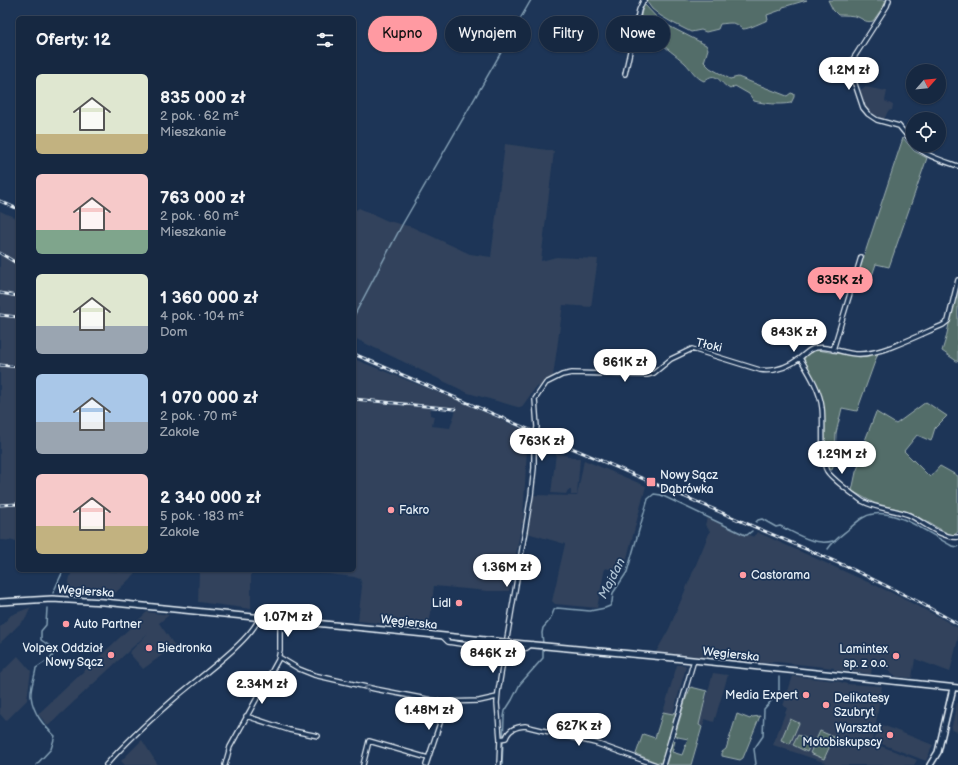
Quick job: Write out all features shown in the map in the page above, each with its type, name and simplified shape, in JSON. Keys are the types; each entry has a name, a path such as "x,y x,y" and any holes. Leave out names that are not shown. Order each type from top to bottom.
{"main road":[{"name":"Węgierska","path":"0,602 37,599 78,600 694,660 956,688"},
{"path":"930,765 938,752 956,688"}],"street":[{"path":"625,74 639,10 643,1 645,0"},
{"path":"889,0 887,6 853,59 850,70 863,108 868,114 877,120 899,126 906,134"},
{"path":"923,152 958,166"},
{"path":"833,350 861,257"},
{"name":"Tłoki","path":"504,653 531,495 534,468 534,446 537,427 535,399 546,383 562,375 572,373 651,374 671,360 692,349 767,371 787,366 812,349 818,348 858,354 868,353 886,348 943,325 948,321 958,280"},
{"path":"800,358 819,393 822,407 824,461 827,471 862,501 897,511 947,536 958,537"},
{"path":"106,765 122,747 174,699 243,639 254,627 259,618"},
{"path":"225,765 230,747 279,657 280,620"},
{"path":"442,636 448,642 492,649 504,653 527,648 532,644"},
{"path":"499,765 502,739 497,697 504,653"},
{"path":"279,657 299,669 322,678 416,698 447,702 479,701 497,697"},
{"path":"663,765 694,660"},
{"path":"426,765 447,702"},
{"path":"246,716 289,730 318,736"},
{"path":"502,739 506,738 511,730 517,727 525,726 595,743 656,765"},
{"path":"363,765 369,741 428,758"}],"shaded area":[{"path":"865,87 887,91 885,101 893,105 892,110 888,111 884,120 867,110 860,90"},
{"path":"505,144 554,151 541,261 556,257 598,259 591,307 563,305 552,384 536,387 521,408 468,393 356,339 356,210 359,208 388,221 412,227 470,254 491,257"},
{"path":"0,211 16,218 16,541 0,540"},
{"path":"356,360 462,402 528,432 523,519 530,520 534,495 577,496 584,460 646,486 623,573 605,568 597,608 555,604 552,601 565,544 527,533 529,524 522,523 509,591 487,591 434,586 429,628 358,621 362,586 360,579 310,572 356,572","holes":["365,399 437,406 456,410 450,428 432,426 434,416 430,415 431,408 365,402"]},
{"path":"556,453 580,459 577,495 571,495 571,490 568,490 566,494 551,493"},
{"path":"707,518 754,537 757,532 890,592 958,628 958,639 950,672 915,659 912,678 897,677 887,669 872,667 871,674 834,670 834,668 778,662 759,663 656,652 669,629 710,531 705,525"},
{"path":"71,572 136,573 112,596 66,591"},
{"path":"199,572 251,572 251,609 198,602"},
{"path":"31,607 26,618 0,643 0,627 11,615"},
{"path":"147,612 169,615 159,623 175,646 143,669 129,653 148,633 48,726 38,714"},
{"path":"18,656 31,671 27,700 6,721 0,714 0,674"},
{"path":"677,665 685,665 686,667 673,714 663,712"},
{"path":"713,673 728,675 714,722 705,719 703,726 699,725"},
{"path":"793,676 837,681 847,684 882,686 873,742 863,739 917,760 914,765 832,765 773,745 787,708 783,706"},
{"path":"958,703 958,732 951,730"},
{"path":"880,724 933,745 926,761 874,741"},
{"path":"142,740 158,765 125,765 121,761"}],"green space":[{"path":"648,0 807,0 783,7 781,10 767,15 768,20 749,28 743,29 733,23 727,23 720,24 718,29 706,32 701,30 691,32 673,23 670,21 670,16 661,16 652,9 647,2"},
{"path":"828,0 887,0 873,21 869,22 856,16 838,15 833,10"},
{"path":"645,5 655,16 641,16"},
{"path":"670,27 706,45 708,49 704,62 710,68 730,79 738,77 787,96 791,93 794,94 794,97 791,103 782,104 754,101 749,94 735,86 730,89 715,77 708,78 704,81 701,80 685,63 670,51"},
{"path":"903,138 906,142 906,152 916,152 927,158 889,267 876,264 868,287 855,283"},
{"path":"958,283 958,362 942,351"},
{"path":"817,350 860,357 878,353 857,411 842,408 836,433 835,460 832,470 828,469 824,449 824,407 818,386 804,359 806,354"},
{"path":"926,402 947,416 935,428 931,441 917,435 904,451 930,477 940,466 958,476 958,532 954,535 949,534 909,512 874,503 852,491 856,472 861,460 859,456 876,412 896,424"},
{"path":"691,687 707,691 699,725 702,727 691,765 666,765 672,741 675,741 672,752 682,755 688,739 675,735 686,698"},
{"path":"663,712 673,714 674,712 676,715 661,763 658,763 636,754 643,734 655,738"},
{"path":"737,714 750,719 752,717 760,716 743,758 740,760 722,756 722,752 726,749"},
{"path":"790,719 799,723 790,744 781,740"},
{"path":"820,731 834,737 824,759 810,753"},
{"path":"798,735 812,741 807,752 793,745"}],"waterway":[{"path":"356,312 402,225 531,0"},
{"name":"Majdan","path":"543,644 543,628 550,620 554,610 557,608 590,611 610,606 613,593 627,572 648,499 654,494 661,495 745,535 752,531"},
{"path":"828,549 835,540 861,519 873,514 882,513 903,519 952,546 958,547"},
{"name":"Majdan","path":"756,522 762,519 776,527 780,526 812,541 833,541"},
{"path":"53,593 63,572"},
{"path":"36,765 51,749 55,736 46,728 39,718 34,708 31,696 36,668 51,658 56,650 41,640 41,631 46,625 47,608"},
{"name":"Majdan","path":"502,765 505,711 520,684 543,658 543,648"},
{"path":"755,765 754,749 763,736 764,709 779,692 779,677"}],"railway":[{"path":"0,201 16,208"},
{"path":"0,253 16,263"},
{"path":"0,293 16,296"},
{"path":"0,315 16,317"},
{"path":"356,355 850,568 917,601 958,624"},
{"path":"0,365 16,367"},
{"path":"356,399 455,409"},
{"path":"0,505 16,504"}],"place":[{"name":"Nowy Sącz Dąbrówka","path":"651,482"},
{"name":"Fakro","path":"391,510"},
{"name":"Castorama","path":"743,575"},
{"name":"Lidl","path":"459,603"},
{"name":"Auto Partner","path":"66,624"},
{"name":"Biedronka","path":"149,648"},
{"name":"Volpex Oddział Nowy Sącz","path":"111,655"},
{"name":"Lamintex sp. z o.o.","path":"896,656"},
{"name":"Media Expert","path":"806,695"},
{"name":"Delikatesy Szubryt","path":"826,705"},
{"name":"Warsztat Motobiskupscy","path":"890,735"}]}
